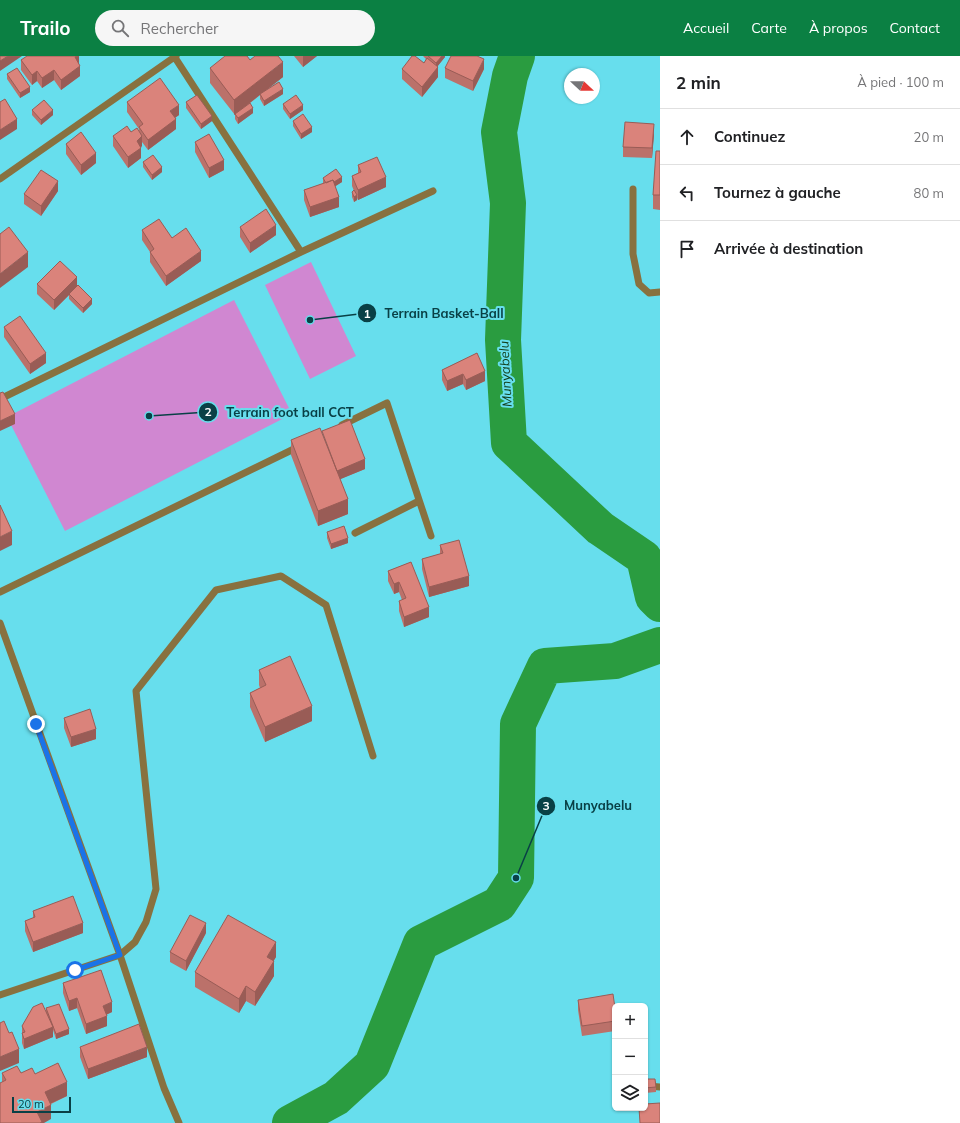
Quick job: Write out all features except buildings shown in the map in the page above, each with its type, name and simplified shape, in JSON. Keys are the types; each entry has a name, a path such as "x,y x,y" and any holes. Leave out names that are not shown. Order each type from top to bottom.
{"street":[{"path":"0,179 175,56 301,252"},
{"path":"633,189 633,254 639,284 649,292 660,292"},
{"path":"0,399 301,252 433,191"},
{"path":"337,427 387,403 431,536"},
{"path":"0,592 308,442"},
{"path":"355,533 420,501"},
{"path":"0,995 120,955 135,942 146,922 156,889 136,691 216,590 281,576 326,605 373,756"},
{"path":"0,623 120,955 164,1088 179,1123"},
{"path":"648,1086 660,1087"}],"shaded area":[{"path":"311,262 356,356 310,379 265,285"},
{"path":"234,300 292,414 65,531 7,417"}],"waterway":[{"name":"Munyabelu","path":"517,56 510,76 499,132 508,203 503,340 509,443 600,528 644,558 653,597 660,604"},
{"name":"Munyabelu","path":"290,1123 336,1098 372,1065 421,943 499,904 516,878 518,724 545,666 615,661 660,645"}],"place":[{"name":"Terrain Basket-Ball","path":"310,320"},
{"name":"Terrain foot ball CCT","path":"149,416"},
{"name":"Munyabelu","path":"516,878"}],"route":[{"path":"36,724 120,955 75,970"}]}
